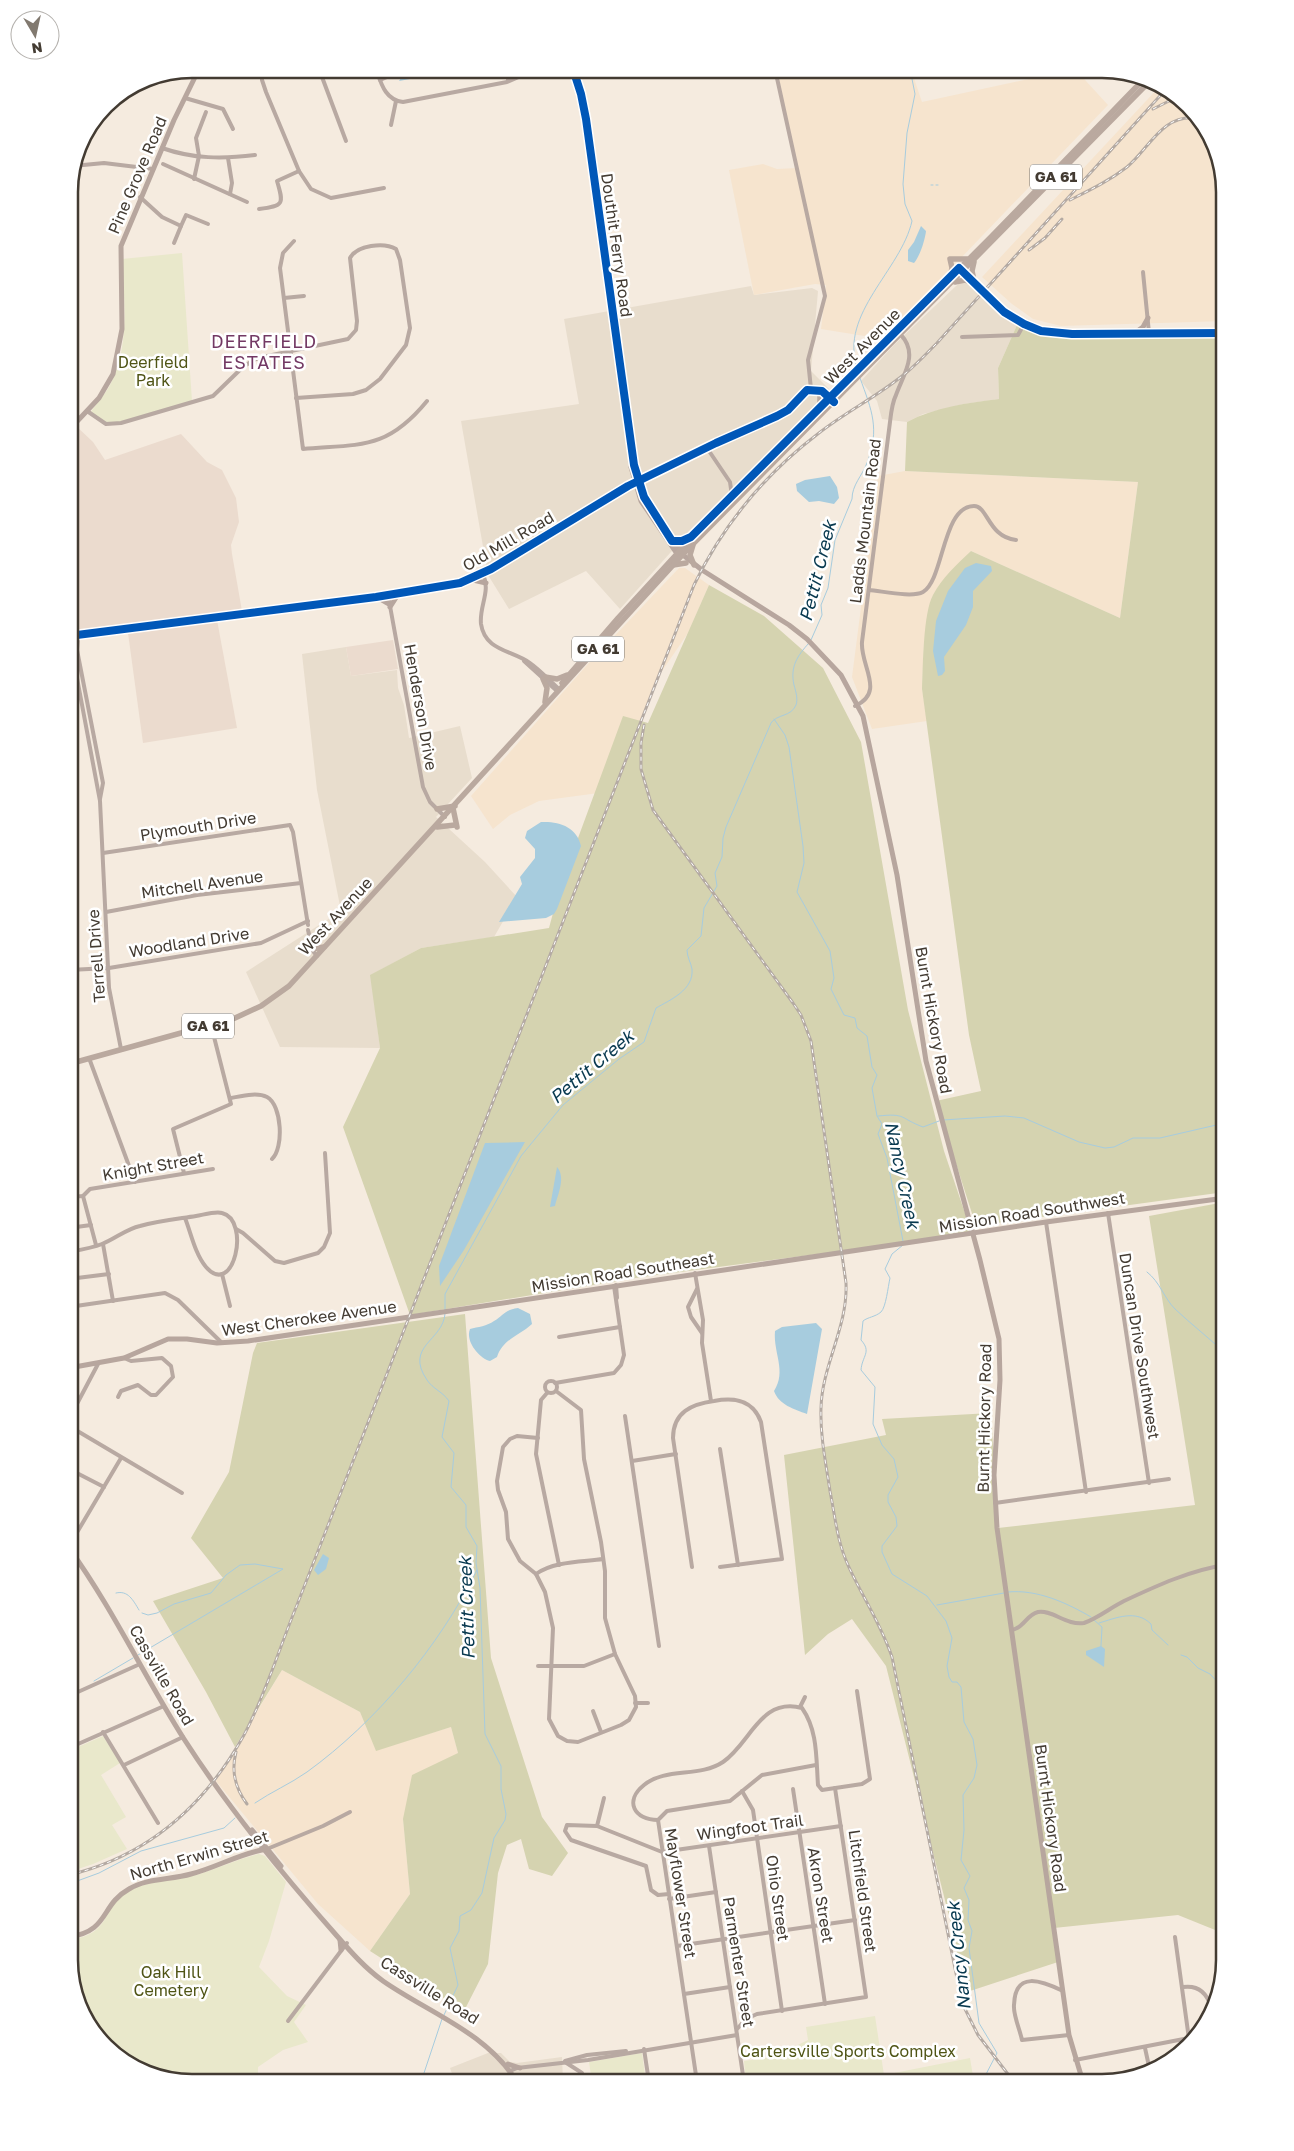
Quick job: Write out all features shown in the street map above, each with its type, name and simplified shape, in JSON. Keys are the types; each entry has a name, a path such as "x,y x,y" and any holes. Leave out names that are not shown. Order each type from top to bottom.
{"main road":[{"name":"Pine Grove Road","path":"78,419 87,411 108,383 118,357 122,329 120,246 195,78"},
{"name":"Douthit Ferry Road","path":"576,78 586,119 637,493 647,512 680,554"},
{"name":"West Avenue","path":"973,259 1139,84"},
{"name":"West Avenue","path":"692,540 832,400 871,356 973,259 1145,86"},
{"path":"950,259 960,261 973,259 973,283 965,280 951,280 952,268 950,259"},
{"path":"961,270 1000,309 1024,324 1058,333 1216,333"},
{"name":"West Avenue","path":"558,690 568,674 732,496 820,408 851,385 901,335 951,280"},
{"path":"1133,333 1143,327 1148,318"},
{"path":"811,389 822,391 832,400"},
{"path":"811,389 820,394 820,408"},
{"name":"Old Mill Road","path":"78,636 439,588 470,580 623,488 788,410 803,393 811,389"},
{"name":"Douthit Ferry Road","path":"627,426 628,450 636,482 680,554"},
{"path":"635,472 648,477"},
{"path":"623,488 637,493"},
{"path":"672,541 692,540 690,555 694,565"},
{"name":"West Avenue","path":"78,1061 211,1025 244,1014 267,1003 289,986 446,817 544,704 573,677 674,566 680,554"},
{"name":"Burnt Hickory Road","path":"680,554 686,563 748,600"},
{"name":"Burnt Hickory Road","path":"680,554 798,632 826,659 856,705 866,731 897,875 926,1061 999,1339 1000,1380 994,1475 995,1504 1062,1991 1069,2035 1080,2073"},
{"path":"674,566 686,563"},
{"path":"470,580 486,583"},
{"path":"376,597 389,605 399,593"},
{"path":"544,704 547,688 544,678 557,679 568,674"},
{"path":"435,828 456,826 454,807 437,809"},
{"path":"312,948 326,947"},
{"name":"Mission Road Southwest","path":"843,1252 1108,1212 1216,1199"},
{"name":"Mission Road Southeast","path":"408,1317 843,1252"},
{"name":"West Cherokee Avenue","path":"78,1367 124,1358 168,1339 187,1338 222,1343 248,1341 408,1317"},
{"name":"Cassville Road","path":"79,1563 183,1737 237,1812 294,1886 340,1940 346,1944"},
{"name":"North Erwin Street","path":"78,1935 85,1934 95,1928 116,1899 133,1886 188,1875 243,1854 265,1849"},
{"name":"Cassville Road","path":"324,1921 378,1978 489,2044 508,2064 511,2070"},
{"path":"340,1940 341,1950"},
{"name":"Cassville Road","path":"465,2029 490,2049 513,2073"},
{"path":"508,2064 521,2068 520,2073"}],"street":[{"path":"263,78 263,85 299,171 310,189 331,198 384,188"},
{"path":"322,78 346,141"},
{"path":"385,78 380,80 388,95 396,101 403,102 507,82 516,78"},
{"path":"507,82 510,78"},
{"path":"777,78 825,296 808,360 811,389"},
{"path":"185,98 223,109 233,128"},
{"path":"390,124 396,101"},
{"path":"194,179 199,156 196,138 206,112"},
{"path":"162,148 183,156 228,158 255,155"},
{"path":"228,158 232,183 230,194"},
{"path":"80,165 104,163 153,169"},
{"path":"163,164 247,202"},
{"path":"259,209 277,207 281,204 282,199 277,181 299,171"},
{"path":"140,198 162,216 181,226"},
{"path":"174,243 186,214 208,224"},
{"path":"294,241 286,249 281,261 290,352 303,449 363,444 384,438 408,423 428,401"},
{"path":"87,411 106,424 121,423 212,396 250,362 266,356 342,341 352,335 357,321 350,258 356,250 362,248 386,245 396,249 400,260 410,328 406,345 380,379 366,390 353,394 296,398"},
{"path":"1143,272 1149,333"},
{"path":"284,298 304,296"},
{"path":"962,337 1018,336 1024,324"},
{"name":"Ladds Mountain Road","path":"856,705 867,698 871,688 862,648 890,422 895,396 906,375 909,359 907,343 901,335"},
{"path":"707,448 730,482 732,496"},
{"path":"730,482 743,485"},
{"path":"869,590 914,594 925,590 931,582 952,526 960,513 969,507 979,507 994,531 1007,538 1016,540"},
{"path":"482,574 486,583 481,620 485,634 499,649 520,658 558,690"},
{"name":"Henderson Drive","path":"388,595 421,779 427,796 446,817"},
{"name":"Terrell Drive","path":"78,655 103,783 100,801 110,997 121,1049"},
{"name":"Plymouth Drive","path":"103,853 288,825 293,832 302,883"},
{"path":"302,883 312,948 317,956"},
{"name":"Mitchell Avenue","path":"106,912 198,895 302,883"},
{"name":"Woodland Drive","path":"78,970 109,968 260,943 308,925"},
{"path":"184,1173 173,1129 231,1104 211,1025"},
{"path":"88,1058 135,1182"},
{"path":"231,1098 262,1096 271,1101 276,1109 280,1125 278,1151 272,1159"},
{"path":"78,1250 102,1244 138,1226 220,1212 226,1215 236,1229 275,1261 284,1262 318,1253 324,1247 330,1233 325,1152"},
{"name":"Knight Street","path":"78,1196 83,1196 90,1189 213,1169"},
{"path":"83,1196 96,1246"},
{"name":"Duncan Drive Southwest","path":"1108,1212 1149,1483"},
{"path":"185,1218 206,1266 217,1274 222,1274"},
{"path":"1046,1222 1086,1492"},
{"path":"78,1227 91,1225"},
{"path":"222,1274 234,1262 237,1249 236,1229"},
{"path":"102,1244 113,1300"},
{"path":"695,1273 703,1320 702,1333 711,1401"},
{"path":"78,1278 109,1274"},
{"path":"222,1274 230,1306"},
{"path":"547,1393 544,1388 545,1383 550,1381 555,1383 614,1373 621,1365 624,1355 615,1285"},
{"path":"698,1288 688,1307 691,1317 702,1333"},
{"path":"78,1306 165,1293 172,1295 222,1343"},
{"path":"559,1337 620,1327"},
{"path":"118,1396 121,1391 138,1385 151,1395 156,1395 173,1377 171,1366 162,1358 131,1360 124,1358"},
{"path":"78,1402 98,1364"},
{"path":"538,1438 517,1436 510,1439 503,1447 497,1481 506,1512 508,1539 520,1561 536,1574 546,1592 553,1628 549,1719 558,1736 567,1741 578,1742 629,1720 635,1703 635,1696 615,1654 605,1618 603,1559 584,1459 581,1410 556,1391 555,1383"},
{"path":"547,1393 552,1394 556,1391"},
{"path":"547,1393 541,1400 536,1454 559,1565"},
{"path":"692,1567 674,1430 678,1418 691,1406 730,1399 744,1402 756,1411 762,1422 782,1558 720,1567"},
{"path":"625,1416 658,1646"},
{"path":"78,1432 182,1493"},
{"path":"720,1449 738,1565"},
{"path":"632,1461 676,1454"},
{"path":"78,1532 121,1458"},
{"path":"78,1474 104,1487"},
{"path":"995,1504 1169,1479"},
{"path":"536,1574 543,1569 559,1565 603,1559"},
{"path":"1012,1630 1017,1629 1034,1614 1041,1612 1076,1624 1084,1624 1123,1602 1197,1571 1216,1568"},
{"path":"538,1666 584,1666 615,1654"},
{"path":"78,1692 140,1664"},
{"path":"658,1820 649,1820 638,1816 632,1808 632,1799 642,1786 663,1776 700,1772 716,1767 728,1759 760,1721 773,1710 785,1705 800,1707 810,1720 815,1738 818,1785 822,1790 862,1784 870,1779 857,1691"},
{"path":"800,1707 805,1697"},
{"path":"635,1703 648,1703"},
{"path":"78,1744 164,1706"},
{"path":"593,1711 601,1732"},
{"path":"104,1732 158,1823"},
{"path":"124,1765 183,1737"},
{"name":"Mayflower Street","path":"695,2073 658,1820 667,1811 730,1801 762,1775 816,1765"},
{"name":"Litchfield Street","path":"825,2004 866,1997 836,1788"},
{"name":"Akron Street","path":"792,1789 825,2004"},
{"name":"Ohio Street","path":"742,1791 752,1806 782,2010"},
{"path":"597,1826 604,1798"},
{"name":"North Erwin Street","path":"265,1849 323,1826 350,1812"},
{"name":"Wingfoot Trail","path":"669,1897 658,1895 651,1890 646,1866 571,1840 566,1831 567,1826 597,1826 662,1852 841,1826"},
{"name":"Parmenter Street","path":"709,1846 743,2073"},
{"path":"669,1897 716,1892"},
{"path":"676,1946 855,1920"},
{"path":"1175,1937 1189,2033"},
{"path":"288,2021 346,1944"},
{"path":"1062,1991 1040,1980 1027,1981 1019,1987 1014,2006 1022,2040 1069,2035"},
{"path":"684,1994 730,1987"},
{"path":"1182,1987 1200,1989 1208,1996 1209,2000"},
{"path":"737,2029 752,2016 825,2004"},
{"path":"511,2070 738,2035"},
{"path":"1075,2060 1182,2040"},
{"path":"1145,2048 1148,2064"},
{"path":"644,2049 648,2073"},
{"path":"565,2061 582,2073"}],"shaded area":[{"path":"779,78 914,78 922,102 1033,78 1083,78 1108,105 883,339 821,329 826,285 815,284 754,295 729,170 763,164 777,169 797,168"},
{"path":"1156,91 1178,106 1197,128 1208,148 1216,177 1216,321 1061,326 1033,319 1012,304 982,277"},
{"path":"968,282 999,313 1017,325 998,368 999,399 964,404 923,414 907,422 882,419 877,401 861,381 894,345 956,286 960,283"},
{"path":"751,286 754,295 812,288 818,291 811,371 829,389 799,424 670,553 620,609 586,571 509,609 488,575 461,421 579,404 564,319"},
{"path":"1017,325 1056,338 1216,335 1216,1193 976,1226 936,1101 981,1091 969,1035 922,689 927,614 933,595 941,583 971,551 1120,618 1138,482 905,471 907,422 940,409 999,399 998,368"},
{"path":"78,428 93,442 105,460 181,434 207,462 222,470 236,498 239,522 231,545 242,611 147,622 78,634"},
{"path":"905,471 1138,482 1120,618 971,551 932,597 924,643 922,689 927,721 872,729 852,677 878,476"},
{"path":"679,568 685,568 709,585 688,633 658,677 612,794 606,792 539,801 510,815 493,829 471,796 587,665"},
{"path":"709,585 764,616 823,668 861,742 908,1010 944,1151 972,1234 642,1277 410,1315 343,1127 380,1048 370,975 421,948 549,928 560,887 623,716 648,723"},
{"path":"217,620 237,728 143,743 128,633"},
{"path":"393,640 398,669 351,676 346,647"},
{"path":"346,647 351,676 397,670 398,688 404,705 409,738 460,726 472,778 436,817 485,862 517,897 494,937 421,948 371,975 380,1048 280,1047 246,972 341,911 317,790 302,654"},
{"path":"1216,1204 1216,1930 1178,1915 1054,1928 1058,1962 961,1994 956,1944 886,1666 852,1619 828,1634 805,1655 784,1455 886,1435 882,1419 991,1413 998,1528 1195,1505 1149,1216"},
{"path":"465,1314 491,1658 542,1817 568,1853 552,1876 529,1869 521,1839 507,1845 498,1873 488,1964 464,2011 370,1951 410,1894 403,1819 412,1775 458,1753 451,1727 376,1751 360,1712 282,1670 235,1747 206,1692 153,1601 223,1578 191,1538 229,1472 253,1353 257,1343"},
{"path":"282,1670 360,1712 376,1750 451,1727 458,1753 403,1819 410,1894 370,1951 318,1904 216,1781"},
{"path":"488,2053 501,2053 510,2062 517,2063 562,2057 563,2073 452,2073 450,2068"}],"green space":[{"name":"Deerfield Park","path":"182,253 192,401 119,422 106,422 91,412 107,391 121,353 124,322 122,259"},
{"path":"103,1736 120,1763 101,1775 126,1817 112,1825 127,1849 78,1869 78,1747"},
{"name":"Oak Hill Cemetery","path":"259,1854 265,1856 286,1882 269,1941 259,1967 287,1996 306,2005 294,2022 308,2042 283,2050 258,2067 258,2073 184,2073 169,2071 141,2062 116,2045 106,2035 89,2010 78,1974 78,1938 93,1932 100,1926 120,1897 137,1887 154,1882 196,1875"},
{"name":"Cartersville Sports Complex","path":"875,2016 884,2073 745,2073 744,2061 773,2057 808,2040 806,2027"},
{"path":"642,2053 645,2073 591,2073 589,2062"},
{"name":"Cartersville Sports Complex","path":"970,2058 972,2073 894,2073"}],"water":[{"path":"401,78 415,78 399,81"},
{"path":"921,226 926,231 920,252 914,263 908,261 908,250"},
{"path":"830,476 837,487 839,498 834,504 819,501 809,502 797,491 796,484 805,480"},
{"path":"976,563 991,566 992,571 973,591 973,607 966,625 944,657 945,671 942,675 938,676 933,651 936,621 948,591 965,568"},
{"path":"541,822 566,826 576,834 581,846 557,909 554,914 546,918 499,922 522,884 520,877 535,858 535,849 525,838 527,831"},
{"path":"525,1142 464,1250 440,1286 439,1266 485,1143"},
{"path":"557,1167 560,1171 561,1181 555,1206 550,1207"},
{"path":"518,1308 530,1314 532,1324 507,1342 497,1357 490,1361 478,1353 469,1339 470,1329 488,1324 507,1311"},
{"path":"816,1323 822,1329 807,1414 783,1403 774,1391 778,1384 780,1369 775,1331 782,1327"},
{"path":"323,1554 329,1558 326,1569 318,1575 314,1570"},
{"path":"1101,1646 1105,1649 1104,1667 1086,1655 1086,1651"}],"waterway":[{"name":"Pettit Creek","path":"857,367 854,348 856,329 864,310 906,239 912,221 905,204 903,184 907,133 915,94 912,78"},
{"name":"Pettit Creek","path":"811,640 822,615 821,605 828,588 835,540 852,499 855,485 871,451 874,430 873,420 860,378"},
{"name":"Pettit Creek","path":"445,1310 445,1294 521,1156 563,1105 619,1059 644,1042 656,1008 674,998 689,983 692,969 687,950 701,936 704,908 717,886 715,873 722,857 723,838 726,827 771,723 791,712 796,705 797,700 793,679 794,667 798,657 809,643"},
{"name":"Nancy Creek","path":"774,719 785,735 789,747 803,846 804,863 797,892 830,951 834,978 831,989 844,1015 855,1018 857,1028 867,1036 872,1067 877,1075 872,1088 877,1116 882,1124 878,1134 887,1158 903,1241"},
{"path":"878,1116 899,1116 923,1127 939,1121"},
{"path":"943,1120 1005,1116 1024,1118 1079,1142 1105,1148 1114,1147 1133,1138 1160,1138 1216,1125"},
{"name":"Nancy Creek","path":"903,1245 892,1254 885,1269 890,1278 883,1309 879,1314 863,1321 861,1340 866,1351 861,1370 875,1387 873,1424 882,1445 894,1459 898,1477 888,1495 888,1502 896,1517 897,1526 882,1546 882,1552 892,1574 927,1596 946,1621 952,1638 947,1666 949,1677 952,1682 957,1682 961,1687 964,1722 973,1739 977,1765 974,1778 963,1795 964,1830 961,1860 970,1876 964,1888 969,1900 968,1920 972,1931 969,1948 979,2023 997,2053 987,2073"},
{"path":"1147,1272 1155,1280 1175,1309 1216,1345"},
{"name":"Pettit Creek","path":"444,2015 458,1985 450,1948 459,1931 460,1916 471,1910 482,1893 494,1838 505,1820 506,1814 501,1789 501,1766 485,1734 480,1588 476,1563 477,1546 466,1527 466,1505 451,1487 454,1453 442,1437 449,1401 432,1386 421,1369 420,1359 422,1351 443,1323 445,1314"},
{"path":"138,1655 283,1569 255,1564 240,1565 226,1575 211,1593 174,1604 157,1613 148,1615 142,1613"},
{"path":"255,1803 307,1772 333,1752 381,1706 425,1655 462,1599 477,1570"},
{"path":"1008,1592 1030,1593 1051,1598 1091,1617"},
{"path":"116,1593 127,1594 139,1610"},
{"path":"937,1605 1004,1593"},
{"path":"1099,1623 1126,1616 1139,1617 1151,1624 1152,1630 1168,1645"},
{"path":"1094,1620 1102,1627 1101,1646"},
{"path":"1181,1655 1187,1657 1198,1668 1210,1674 1216,1680"},
{"path":"94,1681 133,1658"},
{"path":"78,1881 99,1873 141,1851 224,1828 235,1818"},
{"name":"Pettit Creek","path":"424,2073 442,2019"}],"railway":[{"path":"78,1872 124,1855 149,1841 172,1824 211,1784 229,1760 252,1720 694,585 705,563 732,521 763,483 799,449 830,425 875,396 911,369 937,343 1161,94"},
{"path":"1153,109 1171,101"},
{"path":"1070,200 1106,181 1127,167 1165,127 1174,121 1190,118"},
{"path":"1029,250 1045,238 1062,219"},
{"path":"644,725 641,743 641,769 653,810 793,1003 801,1015 811,1041 846,1283 843,1315 822,1392 821,1408 821,1429 837,1528 841,1547 848,1565 892,1657 962,2003 978,2035 1007,2073"},
{"path":"236,1752 235,1779 247,1804"}],"cycle path":[{"path":"576,78 586,119 634,465 644,497 672,541 682,541 691,537 959,268 1004,312 1024,324 1041,331 1072,334 1216,333"},
{"path":"78,635 376,597 460,583 491,569 628,486 788,410 807,390 822,391 834,402"}],"district":[{"name":"DEERFIELD ESTATES","path":"264,352"}]}
